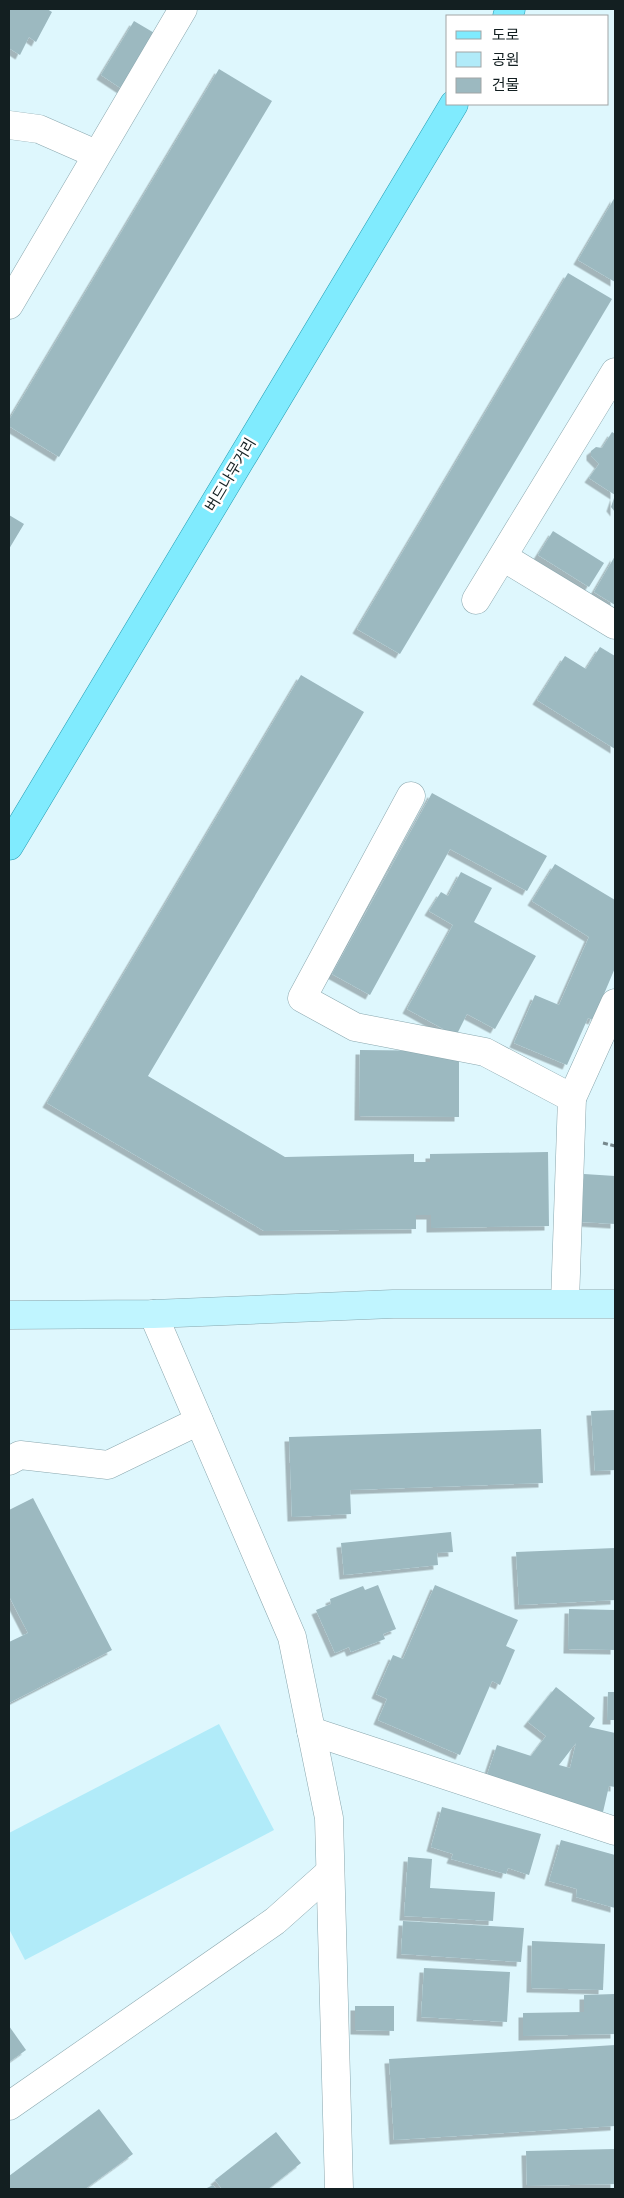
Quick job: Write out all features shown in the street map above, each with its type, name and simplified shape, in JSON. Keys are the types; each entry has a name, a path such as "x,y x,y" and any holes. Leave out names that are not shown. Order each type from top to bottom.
{"main road":[{"name":"버드나무거리","path":"9,846 453,105"},
{"path":"9,1315 153,1314 393,1304 565,1302 615,1304"}],"street":[{"path":"9,305 96,154 183,9"},
{"path":"9,125 39,129 96,154"},
{"path":"476,600 615,372"},
{"path":"503,557 615,625"},
{"path":"411,796 302,998 354,1027 485,1052 572,1098"},
{"path":"565,1302 572,1098 615,1003"},
{"path":"153,1314 292,1637 329,1818 340,2189"},
{"path":"9,1461 20,1455 108,1464 199,1420"},
{"path":"311,1731 615,1831"},
{"path":"9,2106 275,1921 330,1872"}],"green space":[{"path":"219,1724 274,1830 25,1960 9,1929 9,1833"}],"building":[{"path":"9,9 47,9 52,12 36,42 29,37 20,55 9,48"},
{"path":"134,21 156,34 122,89 101,75"},
{"path":"219,69 272,101 59,457 9,426 9,420"},
{"path":"615,197 615,282 578,260"},
{"path":"568,273 612,299 400,654 357,629"},
{"path":"612,432 615,434 615,495 589,478 599,464 591,456 591,451 596,447 602,448"},
{"path":"615,495 615,512 611,507"},
{"path":"9,515 24,524 9,549"},
{"path":"553,531 604,563 589,587 538,555"},
{"path":"615,556 615,605 594,592"},
{"path":"600,647 615,656 615,749 537,700 565,656 586,669"},
{"path":"301,675 364,712 148,1076 285,1157 414,1154 414,1162 430,1162 430,1154 548,1152 549,1226 431,1228 431,1215 416,1215 416,1229 264,1231 47,1103"},
{"path":"432,793 547,856 527,891 450,849 370,995 332,974"},
{"path":"555,864 615,900 615,968 593,1020 588,1018 567,1065 514,1043 535,995 559,1005 589,937 532,901"},
{"path":"461,872 492,888 474,922 536,956 495,1029 467,1014 456,1036 407,1009 453,925 429,911 441,892 448,896"},
{"path":"360,1050 459,1051 459,1117 359,1116"},
{"path":"584,1174 615,1176 615,1224 582,1222"},
{"path":"615,1410 615,1470 595,1471 591,1411"},
{"path":"541,1429 543,1483 350,1490 351,1514 292,1517 289,1437"},
{"path":"33,1498 112,1650 9,1703 9,1642 28,1633 9,1596 9,1510"},
{"path":"451,1532 453,1552 437,1553 438,1565 344,1575 341,1543"},
{"path":"615,1548 615,1600 519,1605 516,1552"},
{"path":"378,1585 396,1629 383,1634 385,1639 351,1652 349,1647 335,1653 316,1610 331,1604 330,1599 363,1586 365,1590"},
{"path":"435,1585 518,1620 506,1646 515,1650 500,1685 492,1681 460,1755 378,1720 387,1699 376,1694 393,1655 403,1659"},
{"path":"569,1609 615,1610 615,1650 568,1649"},
{"path":"556,1687 595,1718 589,1727 615,1733 615,1787 609,1786 603,1812 487,1775 497,1745 531,1756 546,1736 528,1722","holes":["576,1743 570,1768 559,1765"]},
{"path":"608,1692 615,1692 615,1720 607,1720"},
{"path":"442,1807 541,1834 529,1875 508,1868 506,1874 451,1859 453,1854 431,1847"},
{"path":"561,1840 615,1855 615,1908 576,1897 577,1889 549,1881"},
{"path":"408,1857 432,1859 430,1888 495,1892 493,1921 404,1916"},
{"path":"403,1921 524,1928 521,1962 401,1954"},
{"path":"532,1941 605,1944 603,1990 531,1988"},
{"path":"424,1968 510,1972 507,2022 421,2017"},
{"path":"615,1994 615,2034 523,2036 523,2013 584,2012 584,1995"},
{"path":"355,2006 394,2006 394,2031 355,2030"},
{"path":"9,2026 26,2050 9,2062"},
{"path":"615,2045 615,2126 394,2140 389,2059"},
{"path":"99,2109 133,2154 85,2189 9,2189 9,2176"},
{"path":"276,2132 301,2163 268,2189 222,2189 215,2180"},
{"path":"615,2149 615,2184 527,2186 526,2151"},
{"path":"213,2185 216,2189 205,2189"}]}
